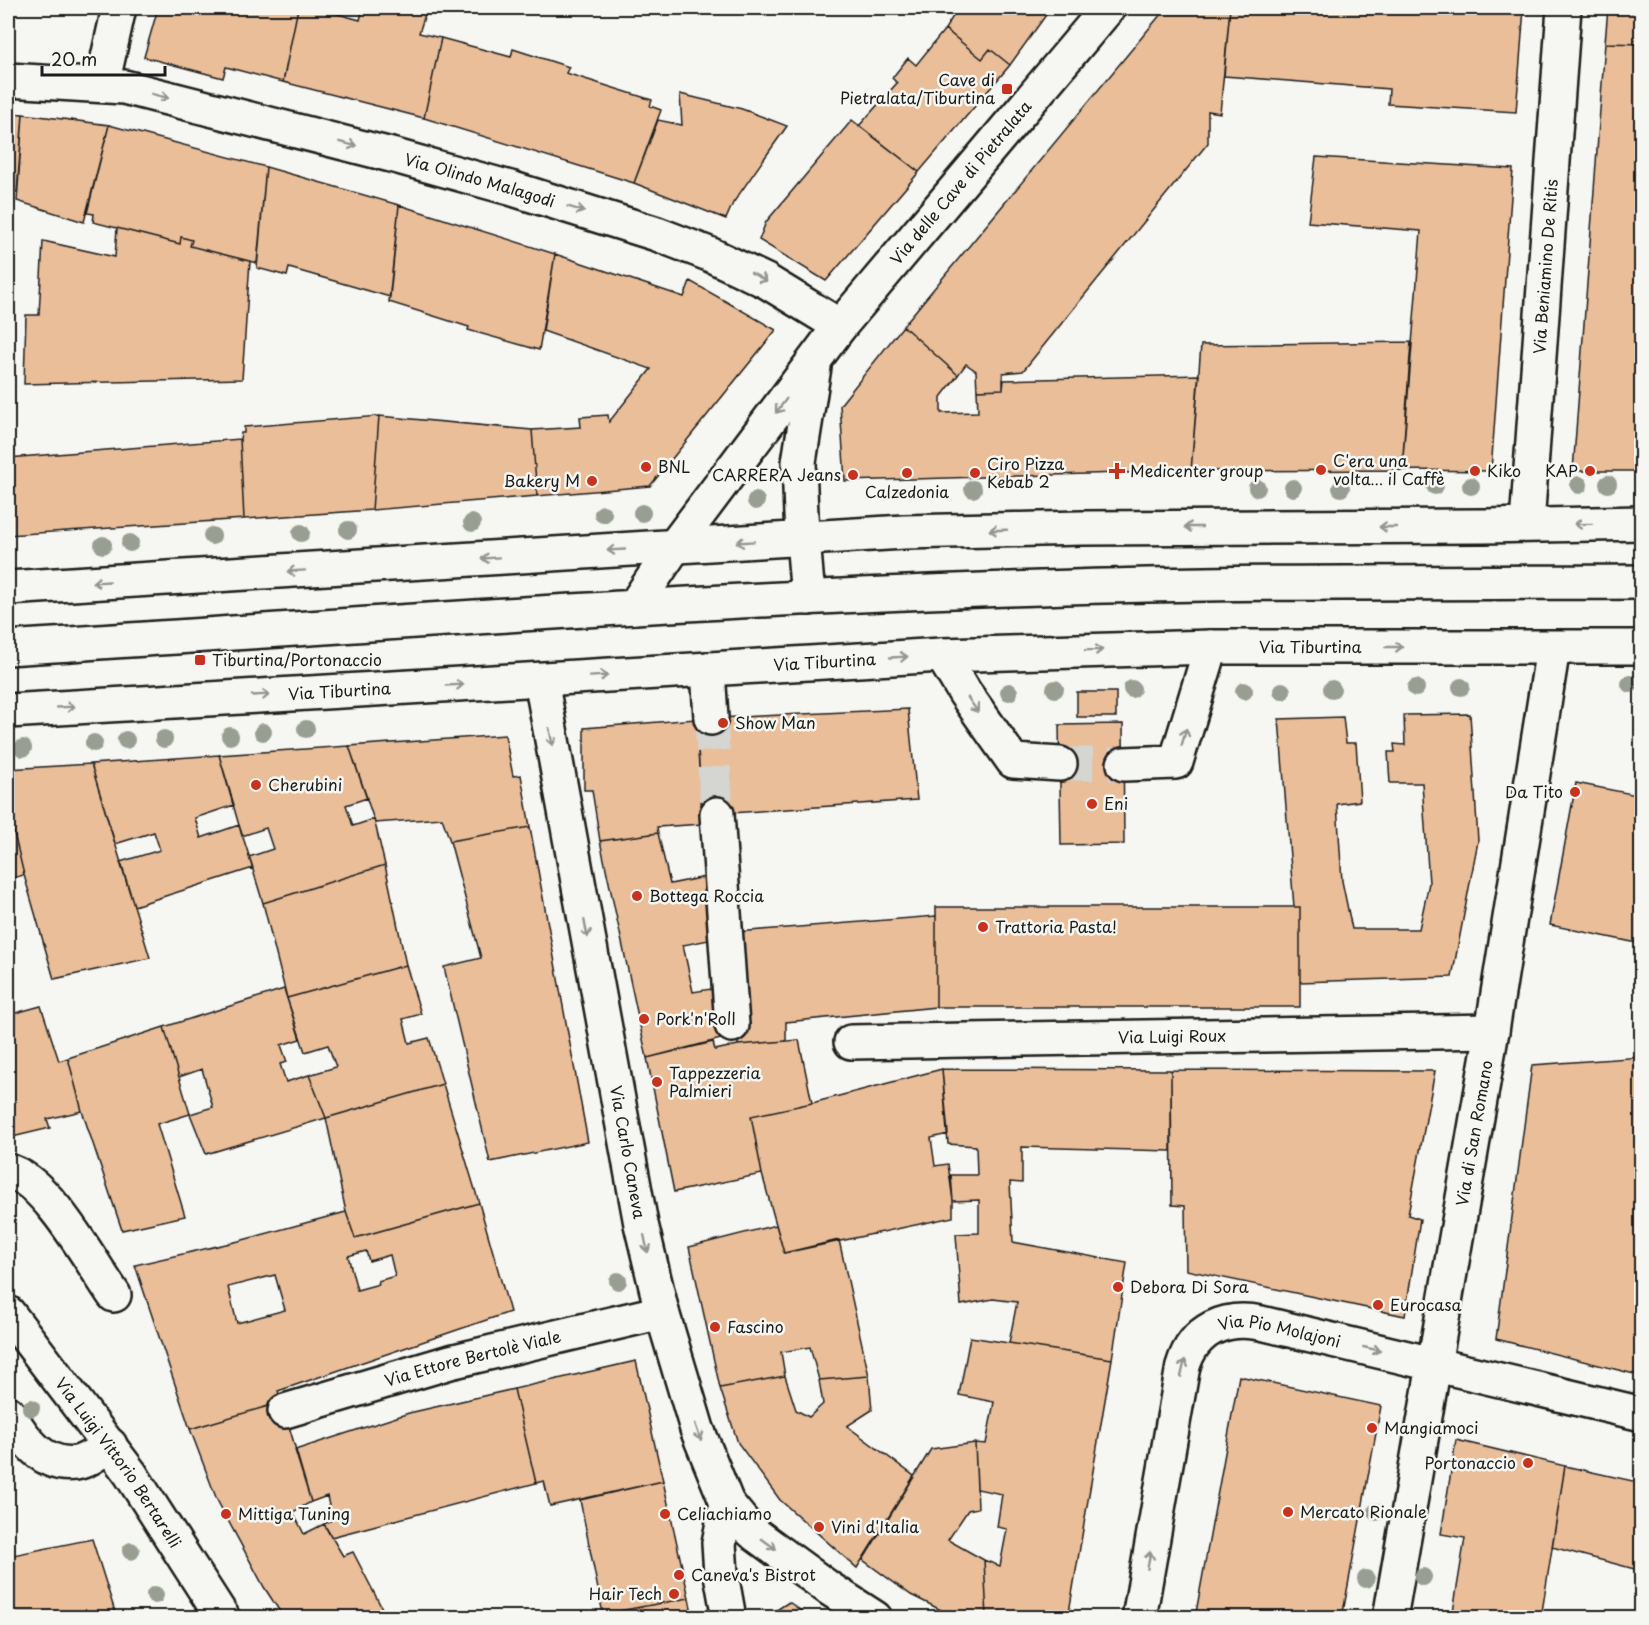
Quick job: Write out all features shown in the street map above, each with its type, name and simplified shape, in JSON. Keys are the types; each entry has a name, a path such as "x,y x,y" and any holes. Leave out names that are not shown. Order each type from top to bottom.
{"street":[{"path":"102,85 112,8"},
{"name":"Via delle Cave di Pietralata","path":"674,547 840,326 1108,8"},
{"name":"Via Beniamino De Ritis","path":"1527,524 1564,8"},
{"name":"Via Olindo Malagodi","path":"8,80 102,85 135,90 510,188 657,234 709,254 752,273 840,326"},
{"name":"Via delle Cave di Pietralata","path":"808,598 799,462 816,359"},
{"path":"8,588 904,532 1082,528 1641,523"},
{"path":"634,608 674,547"},
{"path":"8,648 634,608 1066,587 1641,582"},
{"path":"1124,764 1176,762 1211,647"},
{"name":"Via Tiburtina","path":"8,711 942,655 1211,647 1641,647"},
{"name":"Via di San Romano","path":"1390,1617 1492,1031 1553,648"},
{"path":"942,655 965,693 1013,761 1060,764"},
{"path":"708,669 711,718"},
{"name":"Via Carlo Caneva","path":"541,680 641,1224 662,1312 697,1429 727,1503 746,1526 830,1589 874,1617"},
{"path":"717,814 732,1025"},
{"name":"Via Luigi Roux","path":"851,1042 1492,1031"},
{"path":"8,1171 26,1179 51,1202 114,1295"},
{"name":"Via Ettore Bertolè Viale","path":"285,1411 450,1362 662,1312"},
{"name":"Via Luigi Vittorio Bertarelli","path":"8,1313 110,1445 222,1617"},
{"name":"Via Pio Molajoni","path":"1139,1617 1183,1366 1191,1346 1220,1325 1247,1320 1641,1414"},
{"path":"8,1413 25,1439 49,1459 77,1463 110,1445"},
{"path":"727,1503 719,1543 721,1574 729,1617"}],"building":[{"path":"158,8 298,8 283,82 226,67 223,78 144,57"},
{"path":"298,8 316,8 360,20 363,8 427,8 419,33 441,38 424,118 283,82"},
{"path":"948,8 1051,8 1010,65 990,49 982,59 945,29 957,10"},
{"path":"1166,8 1230,8 1220,113 1208,111 1208,143 1023,371 1003,373 1003,389 977,390 976,371 966,364 958,375 903,326"},
{"path":"1230,8 1524,8 1516,112 1388,104 1389,89 1224,76"},
{"path":"1608,8 1642,8 1642,44 1605,43"},
{"path":"945,29 982,59 990,49 1010,65 919,172 859,126 897,83 892,78 908,58 916,65"},
{"path":"441,38 511,57 513,49 569,67 566,73 652,100 650,106 661,110 634,183 424,118"},
{"path":"1605,43 1642,44 1642,471 1573,471"},
{"path":"680,94 742,109 787,126 733,203 726,219 634,183 658,120 682,125"},
{"path":"8,113 23,114 17,192 8,191"},
{"path":"23,114 109,125 84,222 17,201"},
{"path":"852,120 919,172 826,281 759,240 766,222"},
{"path":"109,125 266,167 257,263 190,246 192,240 181,237 180,244 93,222 94,214 87,213"},
{"path":"1316,157 1513,169 1491,471 1402,470 1421,231 1308,222"},
{"path":"266,167 399,205 390,297 289,268 287,276 257,268"},
{"path":"399,205 555,254 539,350 468,330 469,327 389,302"},
{"path":"117,228 180,244 181,237 192,240 190,246 250,261 242,379 24,384 26,315 39,315 43,241 115,257"},
{"path":"555,254 684,297 690,281 776,330 650,486 537,496 532,430 581,427 580,417 608,415 609,422 651,369 543,331"},
{"path":"903,326 958,375 941,397 941,413 978,412 977,390 1003,389 1004,380 1199,375 1191,471 845,481 840,405"},
{"path":"1411,342 1402,470 1191,471 1201,345"},
{"path":"379,416 372,510 244,519 240,439 241,433 244,433 244,427"},
{"path":"379,416 532,430 537,496 372,510"},
{"path":"240,439 244,519 8,535 8,458"},
{"path":"1077,692 1116,692 1116,717 1077,717"},
{"path":"908,709 917,800 702,815 696,719"},
{"path":"1470,714 1478,841 1452,977 1300,982 1300,907 1294,907 1279,719 1343,717 1346,743 1356,743 1360,801 1337,804 1342,881 1352,929 1419,929 1429,883 1422,783 1390,783 1388,752 1395,752 1394,744 1405,745 1404,715"},
{"path":"696,719 703,824 657,827 658,833 600,841 592,790 584,790 584,728"},
{"name":"Eni","path":"1123,724 1124,844 1061,845 1059,725"},
{"path":"505,735 513,776 521,775 530,827 450,841 442,818 375,823 349,746"},
{"path":"349,746 367,798 346,805 353,826 374,819 385,865 263,903 249,857 273,849 266,828 242,836 219,755"},
{"path":"219,755 234,805 195,818 201,838 239,825 253,868 134,906 120,862 160,850 154,832 115,844 91,764"},
{"path":"91,764 150,958 54,979 24,875 8,808 8,769"},
{"path":"1576,783 1642,796 1642,944 1550,925"},
{"path":"8,808 24,875 8,879"},
{"path":"530,827 588,1142 490,1162 444,967 481,958 450,841"},
{"path":"658,833 670,884 710,876 714,939 683,945 693,992 717,988 721,1039 647,1058 600,841"},
{"path":"385,865 406,965 287,998 263,903"},
{"path":"936,907 1300,907 1300,1007 936,1007"},
{"path":"936,916 936,1007 786,1022 786,1041 738,1045 737,932"},
{"path":"406,965 421,1014 403,1019 409,1043 429,1038 443,1084 326,1118 309,1075 336,1067 328,1045 305,1052 287,998"},
{"path":"284,989 300,1039 281,1045 287,1062 280,1064 286,1082 309,1075 326,1118 206,1154 190,1114 213,1107 202,1069 179,1077 164,1027"},
{"path":"41,1006 59,1061 68,1058 82,1111 47,1119 50,1128 8,1138 8,1015"},
{"path":"164,1027 190,1114 157,1124 185,1216 122,1230 82,1111 68,1058"},
{"path":"799,1040 812,1103 751,1116 762,1174 674,1192 647,1058 713,1042 715,1050 738,1045"},
{"path":"1642,1057 1642,1270 1640,1282 1642,1283 1642,1376 1496,1339 1532,1065"},
{"path":"942,1069 1171,1070 1171,1151 1022,1147 1022,1183 1010,1182 1013,1242 1127,1263 1112,1359 1009,1343 1017,1302 993,1299 961,1305 956,1234 979,1233 979,1200 953,1201 951,1175 977,1175 976,1146 948,1144"},
{"path":"942,1069 948,1134 931,1138 935,1166 948,1164 953,1217 784,1253 762,1174 751,1116 812,1103"},
{"path":"1171,1070 1435,1071 1408,1215 1420,1219 1405,1316 1186,1270 1185,1206 1172,1205"},
{"path":"443,1084 479,1203 355,1238 346,1212 326,1118"},
{"path":"479,1203 510,1312 278,1391 282,1402 190,1429 135,1265 239,1241 346,1212 355,1238","holes":["366,1251 369,1261 390,1255 395,1276 378,1281 379,1284 357,1290 348,1256","275,1275 285,1310 237,1323 228,1287"]},
{"path":"776,1225 784,1253 839,1240 869,1376 819,1380 810,1347 781,1352 785,1376 720,1388 689,1247"},
{"path":"970,1337 1112,1359 1068,1618 987,1618 984,1560 1000,1566 1007,1529 997,1527 1002,1494 977,1489 975,1443 986,1444 994,1402 959,1395"},
{"path":"636,1361 663,1481 550,1506 544,1481 536,1483 514,1389"},
{"path":"785,1376 796,1410 809,1417 823,1404 819,1380 869,1376 872,1410 847,1426 914,1476 857,1568 780,1500 738,1443 720,1388"},
{"name":"Mercato Rionale","path":"1239,1376 1381,1406 1342,1618 1195,1618"},
{"path":"514,1389 536,1483 331,1537 324,1524 332,1520 327,1496 311,1502 295,1450 409,1413"},
{"path":"282,1402 311,1502 293,1512 304,1534 324,1524 343,1556 353,1552 387,1618 284,1618 264,1587 217,1500 190,1429"},
{"path":"1456,1440 1565,1466 1541,1618 1452,1618 1465,1538 1441,1534"},
{"path":"975,1443 978,1508 968,1510 948,1540 984,1560 987,1618 957,1618 911,1595 863,1560 931,1449"},
{"path":"1565,1466 1642,1483 1642,1571 1552,1547"},
{"path":"663,1481 689,1598 603,1614 580,1500"},
{"path":"92,1539 117,1618 8,1618 8,1556"},
{"path":"689,1598 693,1618 600,1618 603,1614"},
{"path":"789,1602 811,1618 764,1618"}],"tunnel":[{"path":"711,718 717,814"},
{"path":"1060,764 1124,764"}],"place":[{"name":"Cave di Pietralata/Tiburtina","path":"1007,89"},
{"name":"BNL","path":"646,467"},
{"name":"C'era una volta... il Caffè","path":"1321,470"},
{"name":"Medicenter group","path":"1117,471"},
{"name":"Kiko","path":"1475,471"},
{"name":"KAP","path":"1590,471"},
{"name":"Calzedonia","path":"907,473"},
{"name":"Ciro Pizza Kebab 2","path":"975,473"},
{"name":"CARRERA Jeans","path":"853,475"},
{"name":"Bakery M","path":"592,481"},
{"name":"Tiburtina/Portonaccio","path":"200,660"},
{"name":"Show Man","path":"723,723"},
{"name":"Cherubini","path":"256,785"},
{"name":"Da Tito","path":"1575,792"},
{"name":"Eni","path":"1092,804"},
{"name":"Bottega Roccia","path":"637,896"},
{"name":"Trattoria Pasta!","path":"983,927"},
{"name":"Pork'n'Roll","path":"644,1019"},
{"name":"Tappezzeria Palmieri","path":"657,1082"},
{"name":"Debora Di Sora","path":"1118,1287"},
{"name":"Eurocasa","path":"1378,1305"},
{"name":"Fascino","path":"715,1327"},
{"name":"Mangiamoci","path":"1372,1428"},
{"name":"Portonaccio","path":"1528,1463"},
{"name":"Mercato Rionale","path":"1288,1512"},
{"name":"Mittiga Tuning","path":"226,1514"},
{"name":"Celiachiamo","path":"665,1514"},
{"name":"Vini d'Italia","path":"819,1527"},
{"name":"Caneva's Bistrot","path":"679,1575"},
{"name":"Hair Tech","path":"674,1594"}]}
